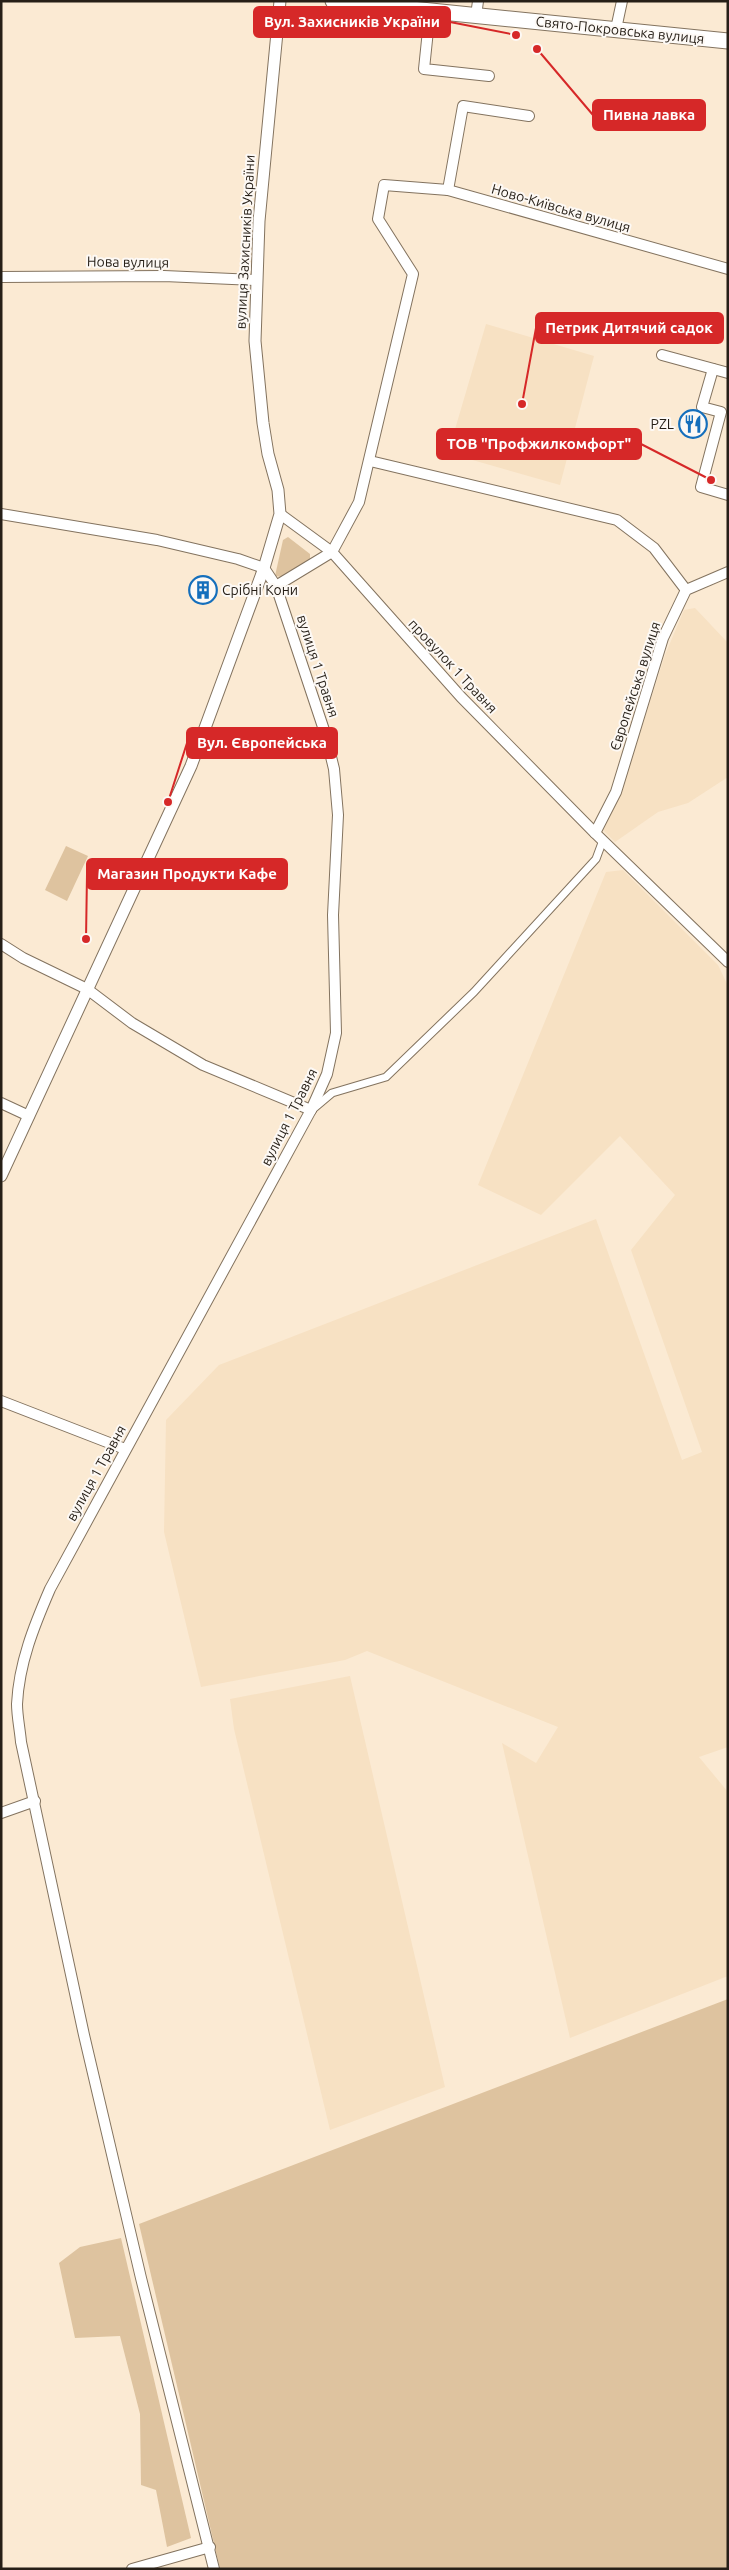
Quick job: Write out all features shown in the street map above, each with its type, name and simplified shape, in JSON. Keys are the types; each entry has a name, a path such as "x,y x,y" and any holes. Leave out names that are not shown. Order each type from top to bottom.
{"main road":[{"name":"Свято-Покровська вулиця","path":"336,1 430,11 477,8 616,29 728,41"}],"street":[{"name":"вулиця Захисників України","path":"1,1176 191,766 264,568 280,514 278,490 268,454 263,423 255,340 255,280 266,131 280,1"},
{"path":"616,29 622,1"},
{"path":"430,11 424,69 489,76"},
{"path":"448,190 463,106 529,116"},
{"name":"Ново-Київська вулиця","path":"370,461 413,274 378,219 384,185 448,190 728,269"},
{"name":"Нова вулиця","path":"1,277 164,276 255,280"},
{"path":"662,355 728,373"},
{"path":"712,369 702,407 722,412 701,487 728,495"},
{"path":"276,586 332,552 359,502 370,461 618,520 654,548 686,590 728,572"},
{"path":"1,514 157,540 238,559 264,568"},
{"name":"провулок 1 Травня","path":"280,514 332,552 461,697 599,837 728,962"},
{"name":"вулиця 1 Травня","path":"214,2569 141,2278 84,2035 21,1742 17,1704 23,1661 33,1626 50,1589 311,1110 327,1074 336,1033 333,915 338,815 334,769 326,736 276,586 264,568"},
{"name":"Європейська вулиця","path":"599,837 616,792 663,638 686,590"},
{"path":"1,944 23,958 87,989 132,1023 202,1065 311,1110 332,1093 386,1077 474,992 596,859 599,837"},
{"path":"1,1103 29,1116"},
{"path":"1,1401 125,1449"},
{"path":"1,1813 34,1801"},
{"path":"132,2569 210,2547"}],"shaded area":[{"path":"486,324 594,356 560,485 448,453"},
{"path":"288,537 310,554 310,560 282,577 275,576 283,540"},
{"path":"695,608 728,643 728,777 688,803 658,812 615,842 603,830 620,795 665,655 684,610"},
{"path":"66,846 88,856 67,901 45,890"},
{"path":"623,870 718,965 728,986 728,1747 699,1757 728,1792 728,1976 570,2038 502,1743 536,1763 558,1727 367,1651 345,1660 201,1687 164,1532 166,1420 219,1365 596,1219 682,1460 702,1452 631,1250 675,1195 620,1136 541,1215 478,1185 606,872"},
{"path":"350,1676 445,2087 330,2130 234,1729 230,1699"},
{"path":"728,1999 728,2569 220,2569 139,2224"},
{"path":"121,2238 191,2538 167,2547 156,2490 141,2485 140,2414 120,2336 75,2338 59,2263 80,2247"}],"place":[{"name":"Вул. Захисників України","path":"516,35"},
{"name":"Пивна лавка","path":"537,49"},
{"name":"Петрик Дитячий садок","path":"522,404"},
{"name":"PZL","path":"693,424"},
{"name":"ТОВ \"Профжилкомфорт\"","path":"711,480"},
{"name":"Срібні Кони","path":"203,590"},
{"name":"Вул. Європейська","path":"168,802"},
{"name":"Магазин Продукти Кафе","path":"86,939"}]}
